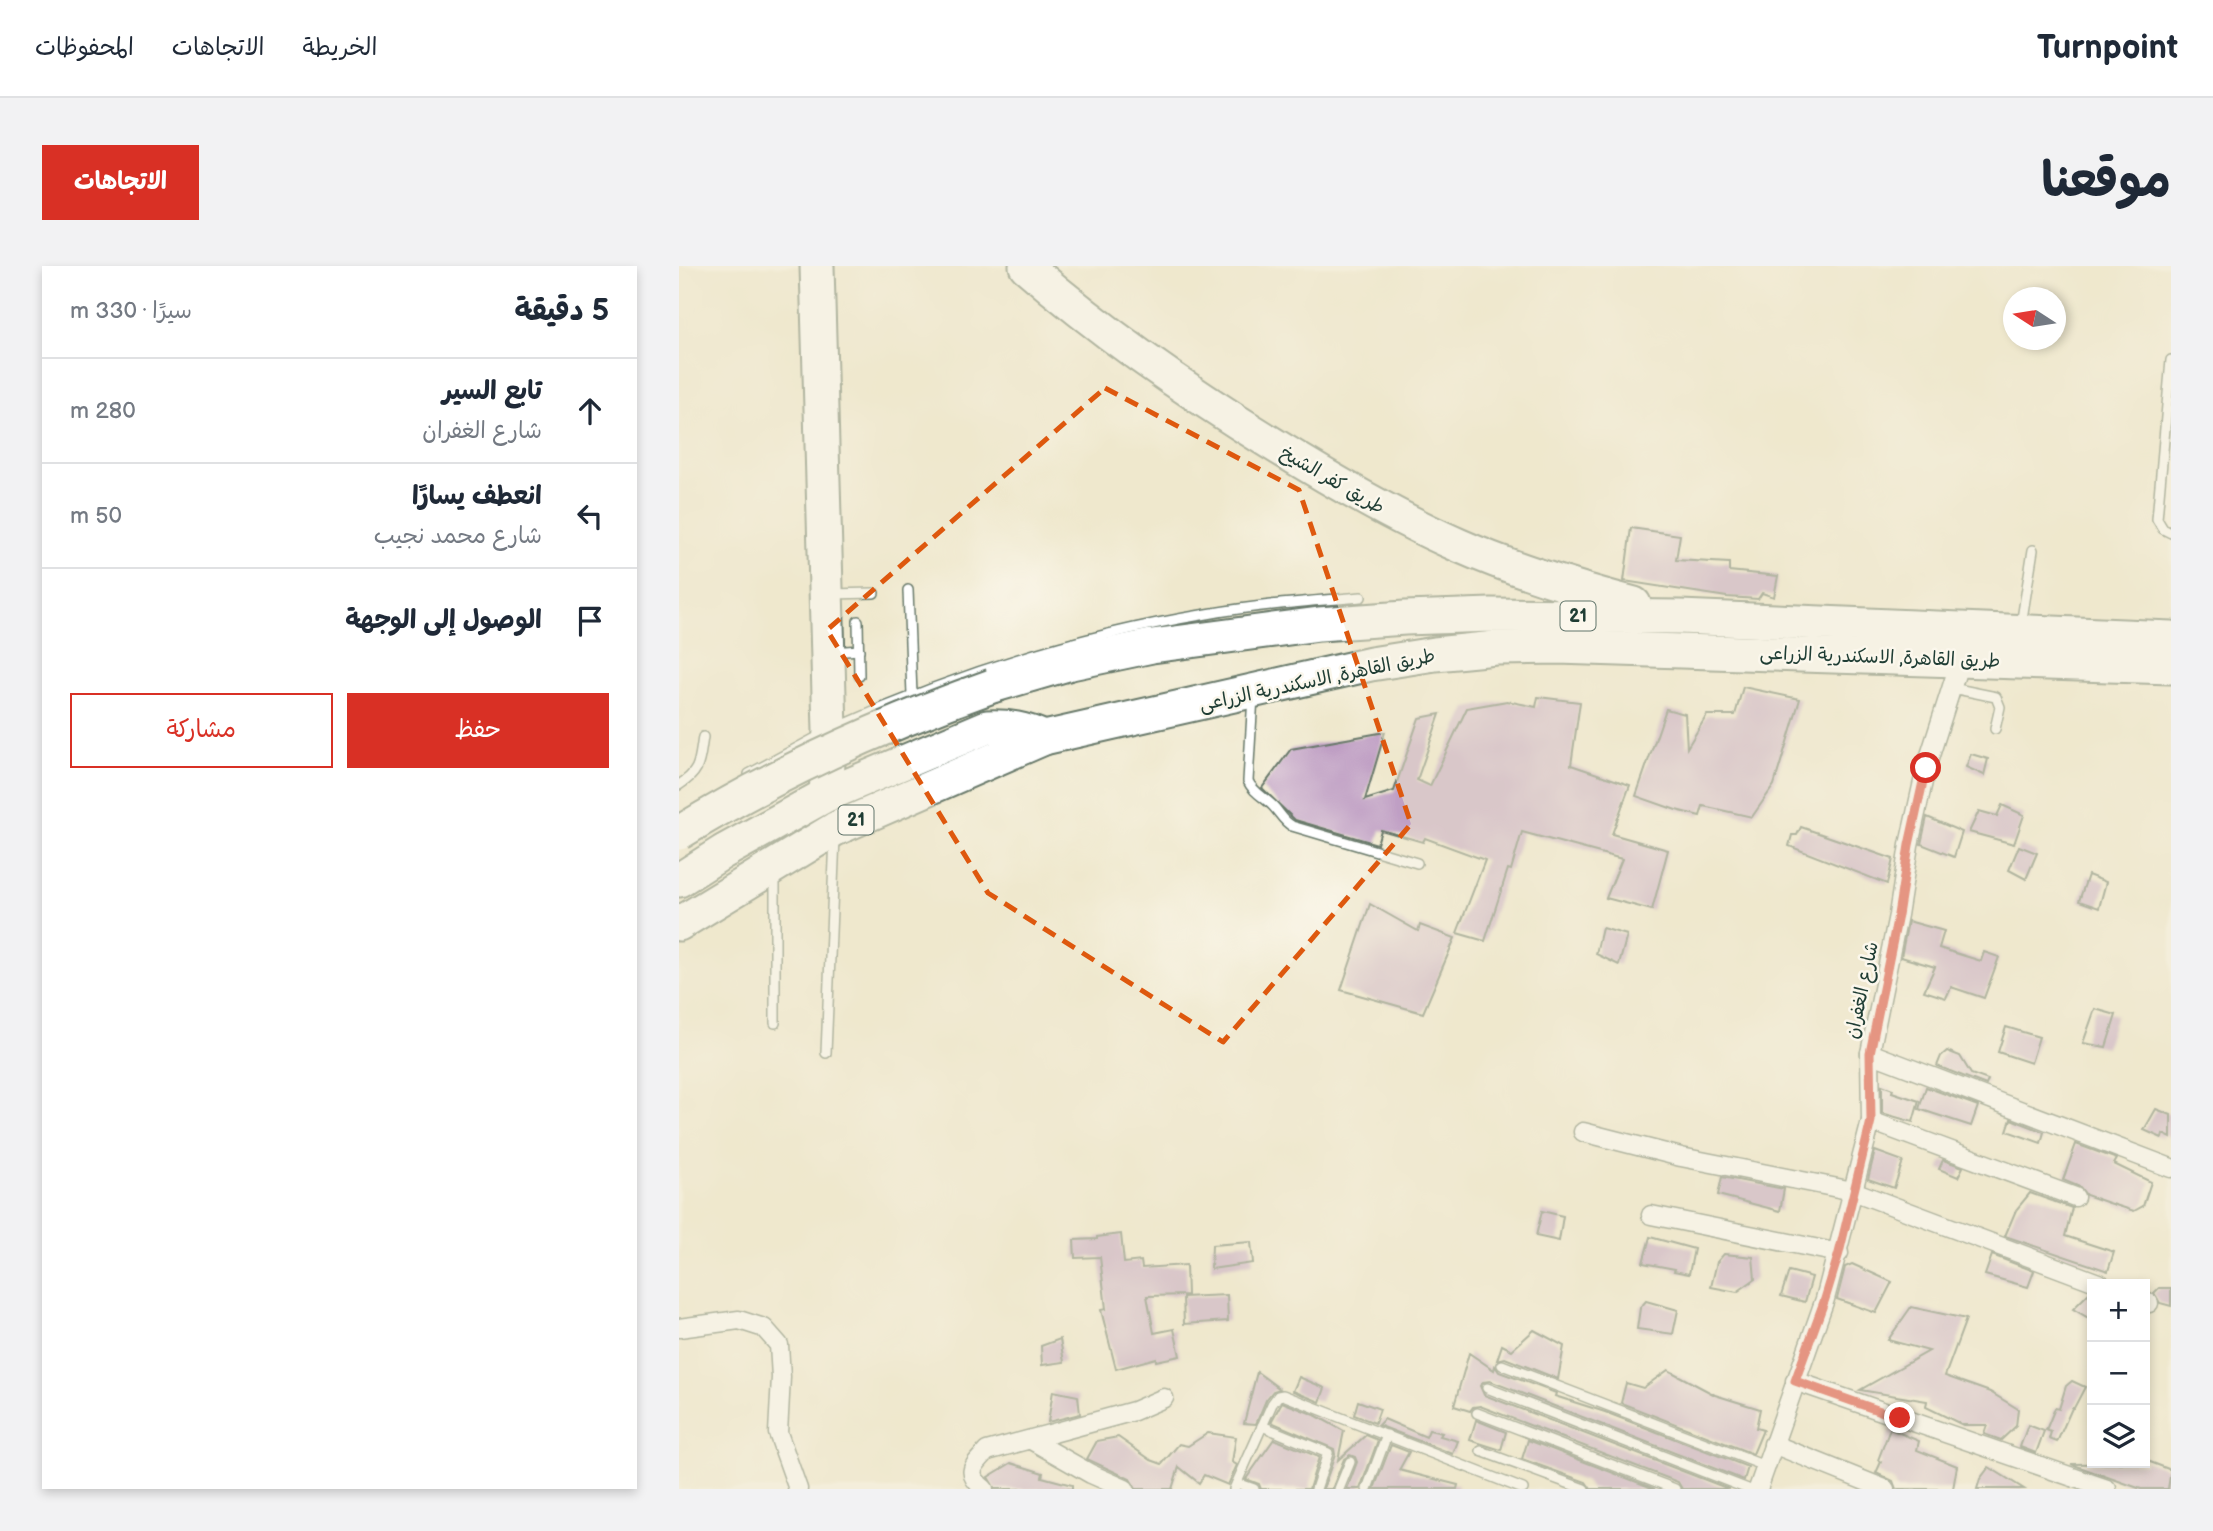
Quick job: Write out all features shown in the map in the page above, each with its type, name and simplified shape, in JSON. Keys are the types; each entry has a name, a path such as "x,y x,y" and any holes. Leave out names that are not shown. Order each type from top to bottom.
{"highway":[{"path":"817,266 825,594 843,651 830,730 825,796"},
{"name":"طريق كفر الشيخ","path":"1026,266 1065,300 1157,370 1353,494 1458,545 1518,568 1567,586 1680,617"},
{"name":"طريق القاهرة, الاسكندرية الزراعى","path":"679,833 779,776 847,742 992,686 1071,663 1153,646 1319,624 1490,615 1680,617 2171,638"},
{"name":"طريق القاهرة, الاسكندرية الزراعى","path":"679,924 835,829 1044,738 1371,664 1496,648 1558,647 1957,673 2171,667"},
{"path":"679,880 723,852 825,796 987,727 1007,726 1044,738"}],"street":[{"name":"شارع الغفران","path":"1758,1489 1839,1253 1871,1121 1870,1053 1920,790 1957,673"},
{"path":"1870,1053 2171,1168"},
{"path":"1871,1121 2075,1196"},
{"path":"1583,1132 1681,1157 1853,1191 2088,1279"},
{"path":"1651,1215 1839,1253"},
{"path":"679,1328 739,1320 764,1328 779,1345 781,1377 778,1433 798,1489"},
{"path":"1795,1381 2107,1489"},
{"path":"984,1489 974,1480 972,1471 987,1451 1135,1411 1164,1398"},
{"path":"1031,1440 1091,1474 1125,1489"},
{"path":"1773,1444 1885,1489"}],"lane":[{"path":"2171,360 2157,519 2163,529 2171,533"},
{"path":"2020,630 2033,550"},
{"path":"908,590 912,695"},
{"path":"825,594 874,593"},
{"path":"739,780 830,730 912,695 1058,646 1208,613 1361,597"},
{"path":"858,621 843,651 859,676"},
{"path":"1957,673 1996,698 2000,707 1995,729"},
{"path":"1253,691 1247,775 1254,790 1292,827 1417,863"},
{"path":"679,785 692,777 698,769 703,737"},
{"path":"826,1052 835,829"},
{"path":"775,864 775,1023"},
{"path":"1502,1366 1765,1466"},
{"path":"1487,1388 1748,1489"},
{"path":"1254,1489 1236,1486 1272,1404 1278,1396 1283,1395 1523,1489"},
{"path":"1477,1413 1675,1489"},
{"path":"1262,1426 1328,1453 1316,1489"},
{"path":"1367,1489 1387,1435"},
{"path":"1481,1451 1584,1489"},
{"path":"1339,1489 1350,1462"}],"highlighted area":[{"path":"1105,388 1299,490 1411,824 1223,1042 988,893 827,630"}],"building":[{"path":"1631,528 1680,535 1676,560 1729,563 1729,571 1778,576 1774,597 1762,593 1758,599 1727,597 1624,581"},
{"path":"1743,687 1800,699 1774,785 1752,817 1703,806 1700,816 1636,796 1666,709 1685,714 1687,748 1707,715 1735,715"},
{"path":"1538,697 1580,702 1571,765 1630,785 1612,834 1668,850 1652,910 1606,898 1622,859 1522,832 1485,941 1457,933 1485,860 1425,838 1423,842 1381,830 1377,844 1295,820 1262,788 1291,749 1385,732 1365,800 1394,791 1419,718 1440,714 1417,780 1430,786 1467,708 1507,701 1536,707"},
{"path":"1971,754 1988,759 1984,775 1966,767"},
{"path":"2002,805 2024,815 2014,844 1969,832 1979,811 1997,816"},
{"path":"1927,817 1962,832 1954,857 1921,844"},
{"path":"1801,827 1893,859 1887,884 1789,846 1792,835 1797,835"},
{"path":"2019,846 2037,853 2026,879 2009,870"},
{"path":"2088,875 2106,882 2099,908 2079,901"},
{"path":"1370,904 1418,931 1420,925 1455,938 1423,1013 1341,990"},
{"path":"1908,921 1944,931 1939,948 1981,961 1984,952 1999,957 1984,998 1951,987 1946,998 1924,991 1935,967 1901,957"},
{"path":"1602,928 1627,935 1619,965 1596,954"},
{"path":"2095,1009 2116,1015 2106,1047 2083,1043"},
{"path":"2006,1027 2039,1037 2031,1063 1998,1052"},
{"path":"1947,1051 1960,1056 1971,1074 1988,1080 1986,1085 1937,1066 1941,1056"},
{"path":"1882,1085 1893,1089 1892,1092 1919,1101 1913,1122 1882,1113"},
{"path":"1926,1087 1978,1106 1971,1126 1919,1109"},
{"path":"2156,1109 2171,1115 2171,1138 2163,1134 2162,1138 2144,1130"},
{"path":"2011,1119 2044,1132 2041,1143 2007,1131"},
{"path":"2076,1144 2117,1159 2114,1164 2151,1182 2143,1206 2134,1211 2109,1203 2086,1195 2080,1187 2063,1180"},
{"path":"1875,1151 1903,1161 1894,1188 1868,1179"},
{"path":"1943,1160 1963,1167 1958,1177 1939,1169"},
{"path":"1722,1177 1784,1189 1780,1211 1718,1195"},
{"path":"2030,1193 2072,1208 2065,1236 2114,1252 2108,1271 2005,1236 2016,1210"},
{"path":"1542,1211 1563,1216 1559,1241 1536,1236"},
{"path":"1121,1234 1124,1263 1141,1261 1142,1268 1186,1265 1187,1295 1147,1296 1154,1333 1174,1329 1180,1356 1156,1361 1156,1358 1116,1369 1101,1310 1106,1309 1100,1257 1075,1258 1074,1240"},
{"path":"1650,1237 1694,1249 1689,1274 1643,1263"},
{"path":"1251,1242 1253,1263 1211,1269 1212,1245"},
{"path":"1724,1254 1753,1257 1755,1279 1737,1292 1711,1287 1717,1262"},
{"path":"1992,1255 2034,1271 2028,1287 1985,1275"},
{"path":"1852,1264 1892,1282 1876,1313 1837,1299 1845,1267"},
{"path":"1789,1271 1812,1277 1805,1302 1781,1296"},
{"path":"2159,1288 2171,1288 2171,1306 2160,1303 2154,1293"},
{"path":"1227,1295 1228,1321 1184,1324 1183,1297"},
{"path":"2087,1295 2087,1317 2073,1309"},
{"path":"1646,1301 1678,1310 1673,1334 1637,1329 1640,1308"},
{"path":"1911,1307 1966,1319 1945,1376 1990,1392 2018,1409 2016,1426 2001,1440 1984,1434 1987,1425 1963,1425 1926,1407 1927,1401 1860,1390 1929,1351 1888,1340"},
{"path":"1534,1330 1564,1346 1558,1379 1505,1358 1497,1360 1502,1345 1512,1350"},
{"path":"1060,1339 1064,1362 1042,1365 1041,1346"},
{"path":"1469,1353 1494,1370 1495,1366 1499,1372 1556,1393 1555,1396 1605,1412 1748,1467 1744,1480 1490,1381 1483,1382 1480,1386 1484,1395 1729,1489 1682,1489 1678,1482 1480,1406 1473,1407 1470,1411 1454,1406"},
{"path":"1668,1370 1715,1395 1760,1409 1756,1428 1763,1430 1753,1454 1621,1403 1626,1383 1643,1388"},
{"path":"1257,1372 1280,1389 1273,1391 1266,1400 1256,1424 1244,1423"},
{"path":"1299,1377 1325,1388 1320,1402 1293,1391"},
{"path":"2072,1381 2085,1387 2057,1442 2049,1439 2051,1432 2046,1430 2055,1408 2059,1409 2066,1386"},
{"path":"1053,1391 1078,1396 1080,1414 1048,1422"},
{"path":"1358,1401 1380,1409 1375,1423 1354,1415"},
{"path":"1282,1402 1315,1415 1344,1431 1338,1460 1366,1435 1378,1440 1360,1489 1347,1489 1357,1462 1355,1457 1350,1455 1344,1459 1332,1489 1323,1489 1335,1455 1334,1449 1271,1422"},
{"path":"1384,1419 1426,1437 1429,1430 1458,1441 1453,1454 1378,1425"},
{"path":"1476,1420 1506,1432 1501,1450 1470,1440"},
{"path":"2028,1425 2044,1431 2036,1453 2020,1447"},
{"path":"1890,1429 1919,1441 1917,1450 1957,1466 1953,1489 1896,1489 1893,1481 1876,1473"},
{"path":"1208,1433 1236,1437 1232,1462 1237,1465 1228,1485 1204,1475 1199,1483 1179,1467 1172,1489 1136,1489 1130,1479 1087,1459 1097,1441 1118,1437 1151,1460 1162,1464 1179,1444 1188,1446"},
{"path":"1274,1439 1319,1457 1309,1489 1261,1489 1259,1484 1246,1479"},
{"path":"1528,1440 1655,1489 1591,1489 1586,1482 1522,1459"},
{"path":"1391,1445 1409,1452 1399,1470 1458,1485 1457,1489 1374,1489"},
{"path":"2150,1462 2171,1470 2168,1489 2141,1489 2071,1464 2087,1464 2087,1468 2150,1468"},
{"path":"1011,1463 1043,1473 1042,1477 1072,1485 1072,1489 995,1489 988,1477"},
{"path":"1989,1467 2024,1489 1977,1489 1980,1479"}],"route":[{"path":"1900,1418 1795,1381 1839,1253 1871,1121 1870,1053 1926,768"}]}
